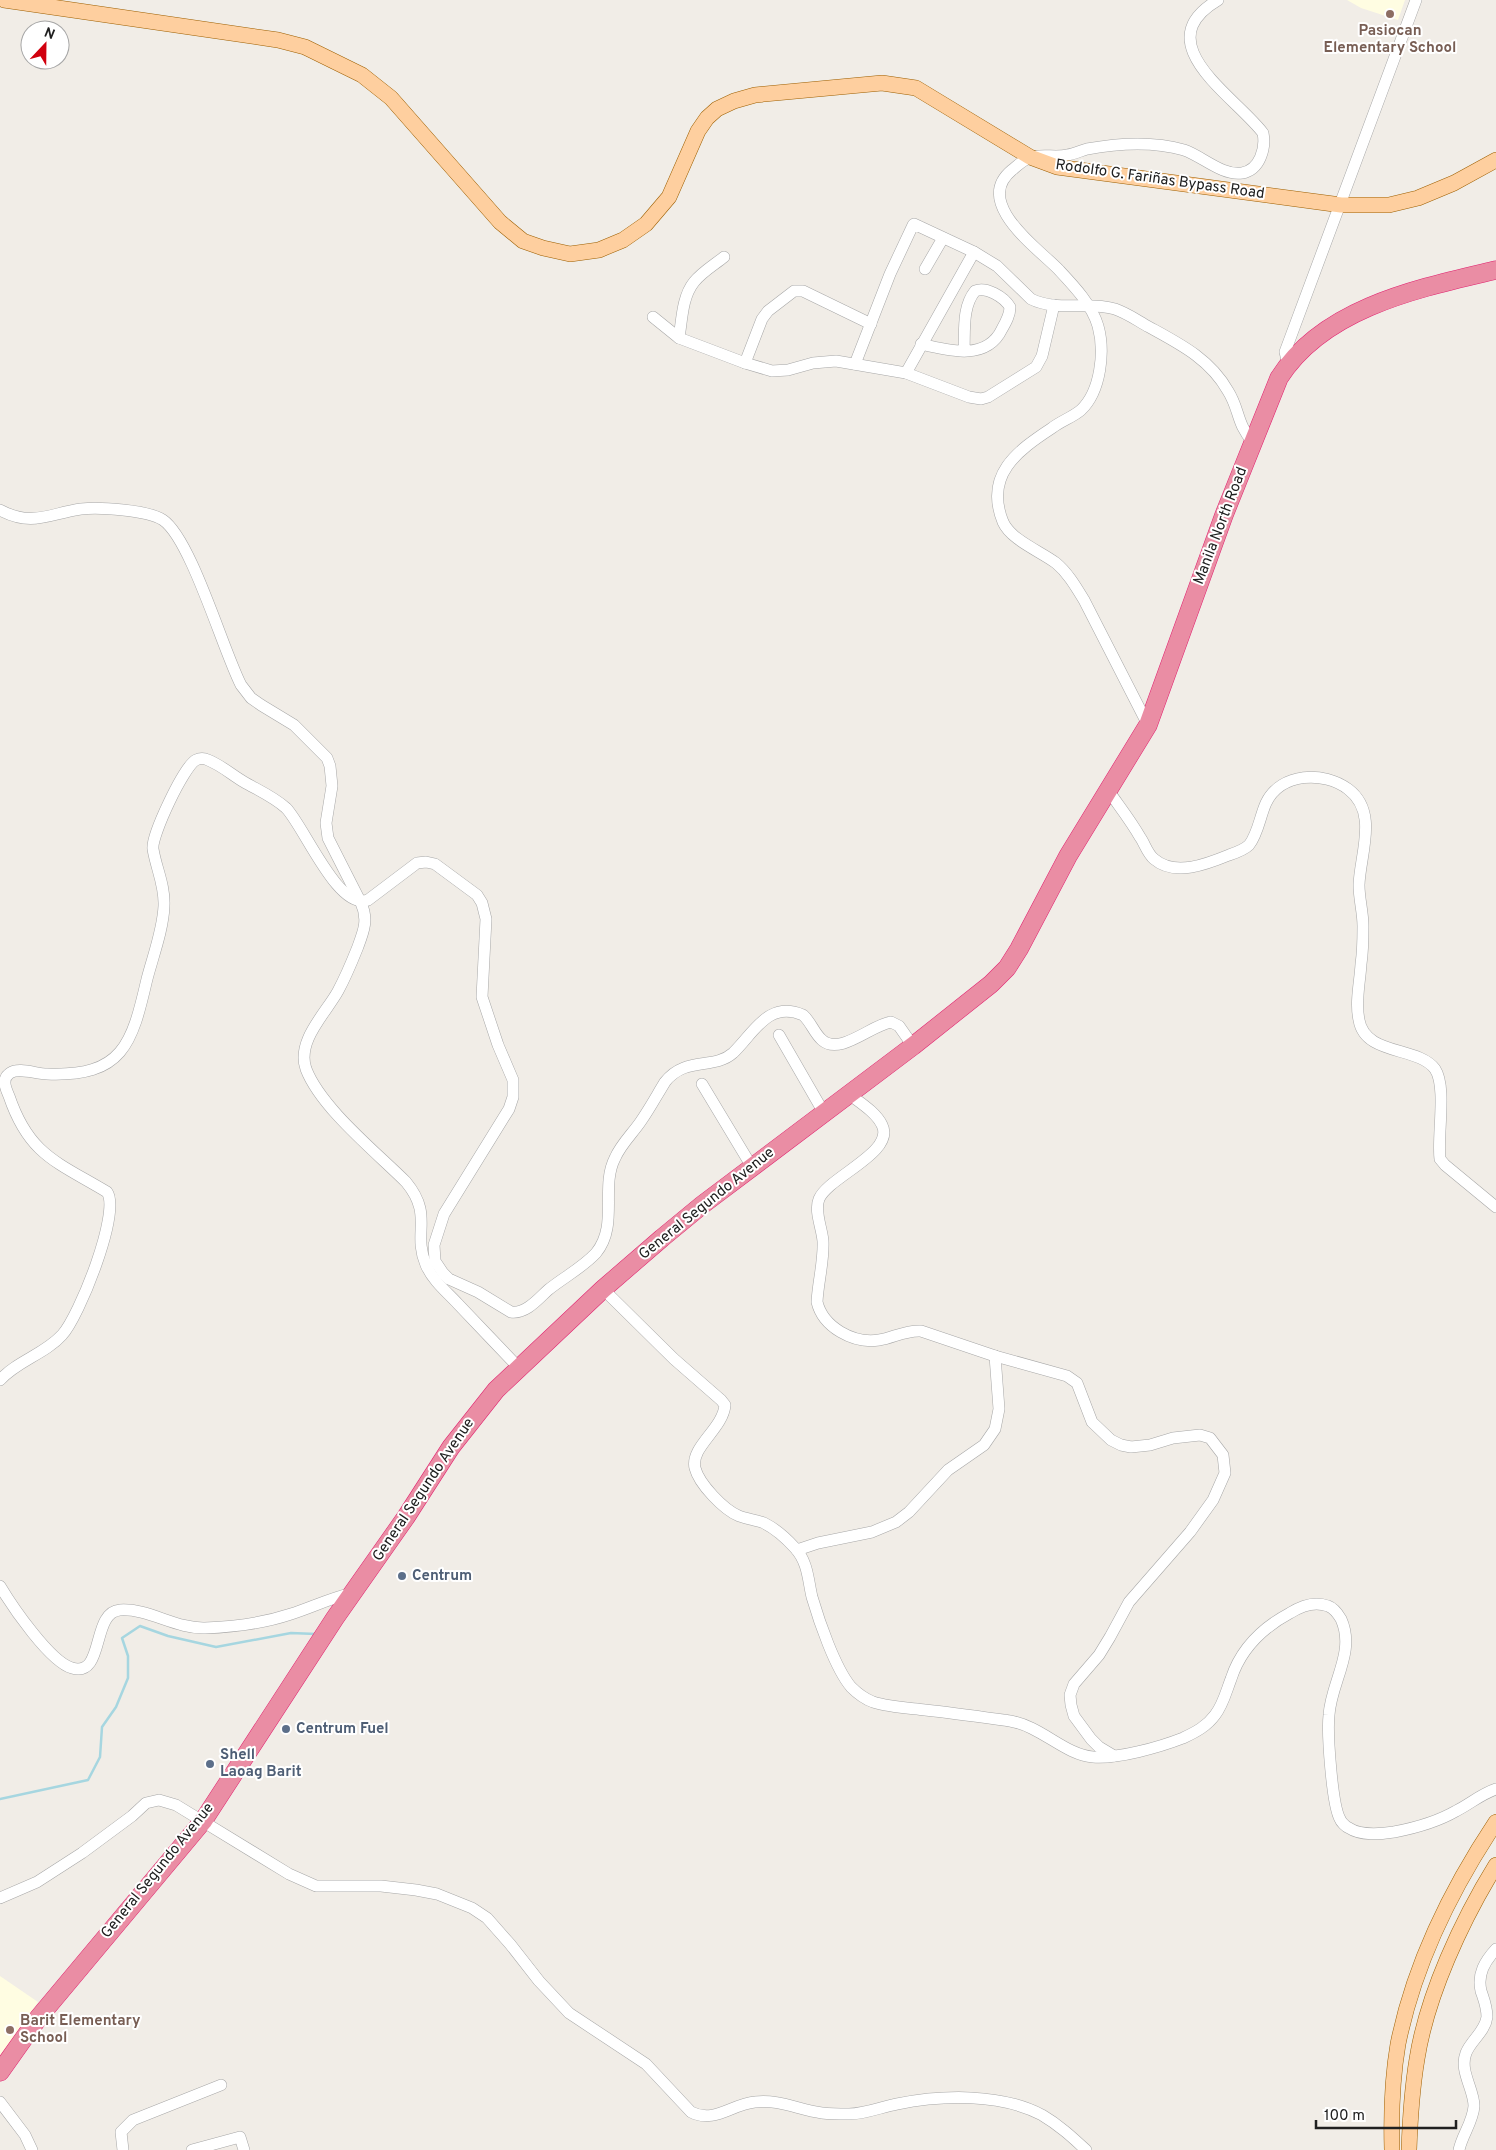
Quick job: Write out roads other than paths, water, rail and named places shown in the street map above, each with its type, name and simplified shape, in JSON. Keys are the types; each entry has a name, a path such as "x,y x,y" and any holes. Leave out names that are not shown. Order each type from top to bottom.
{"highway":[{"name":"Manila North Road","path":"1048,894 1068,856 1148,725 1253,442 1279,378 1288,364 1315,339 1361,310 1428,286 1496,270"},
{"name":"General Segundo Avenue","path":"0,2072 45,2010 203,1821 335,1618 470,1420 496,1390 603,1289 669,1232 992,984 1007,968 1019,949 1048,894"}],"main road":[{"name":"Rodolfo G. Fariñas Bypass Road","path":"4,0 278,40 305,47 332,58 362,75 391,98 500,222 523,241 542,248 570,254 598,250 623,240 646,224 669,197 698,130 707,118 717,109 755,95 882,83 916,88 1030,157 1057,167 1341,205 1389,205 1418,198 1454,183 1496,160"},
{"path":"1392,2150 1391,2108 1397,2053 1407,2009 1421,1967 1444,1913 1470,1863 1496,1822"},
{"path":"1409,2150 1410,2121 1417,2058 1426,2022 1439,1980 1462,1926 1496,1865"}],"street":[{"path":"1148,725 1072,580 1057,564 1012,535 1004,523 998,501 1003,470 1011,458 1051,428 1080,411 1088,401 1100,363 1101,346 1098,325 1088,306 1060,271 1026,240 1008,220 1000,199 1001,184 1010,172 1030,157 1064,156 1088,149 1153,144 1185,151 1234,173 1243,173 1254,167 1260,159 1264,148 1263,133 1198,64 1190,42 1194,21 1203,11 1218,0"},
{"path":"1288,364 1286,352 1416,0"},
{"path":"854,364 890,274 913,224 974,252 997,266 1031,300 1054,305 1110,308 1126,314 1181,344 1204,360 1228,391 1243,430 1253,442"},
{"path":"925,269 943,238"},
{"path":"906,374 921,344 974,252"},
{"path":"679,338 689,289 694,281 724,257"},
{"path":"921,344 950,351 964,350 984,348 994,342 1000,334 1010,312 1010,307 1005,300 983,289 975,291 966,314 964,350"},
{"path":"745,364 765,314 794,291 803,291 871,324"},
{"path":"653,317 679,338 745,364 780,371 828,362 854,364 906,374 969,397 981,399 988,397 1036,367 1042,356 1054,305"},
{"path":"0,510 15,518 32,520 82,509 139,512 159,518 170,526 181,543 206,596 241,685 251,698 294,725 327,758 330,766 332,786 326,823 328,838 361,902 366,917 363,933 337,992 310,1036 304,1057 305,1067 326,1100 406,1182 417,1196 422,1211 421,1250 427,1268 436,1281 519,1368"},
{"path":"0,1380 22,1363 54,1343 72,1322 95,1268 108,1220 110,1205 107,1192 54,1162 24,1132 14,1113 5,1086 5,1080 11,1072 17,1071 68,1074 100,1068 113,1061 129,1041 143,999 164,906 162,882 153,844 171,797 192,763 198,759 209,760 286,808 334,880 348,896 361,902 372,897 417,864 426,862 434,864 453,876 477,895 482,903 486,920 482,996 503,1058 513,1080 513,1096 508,1109 444,1214 435,1237 434,1255 439,1268 449,1279 478,1292 510,1312 526,1309 597,1252 609,1219 610,1169 615,1157 641,1122 666,1082 680,1069 728,1057 764,1020 782,1011 796,1012 803,1015 820,1038 828,1044 846,1042 891,1022 898,1026 913,1046"},
{"path":"1108,790 1152,857 1162,864 1183,868 1212,863 1250,844 1269,798 1279,788 1292,780 1309,777 1323,778 1343,785 1352,792 1359,801 1366,819 1359,888 1363,916 1358,1006 1360,1027 1374,1042 1420,1059 1434,1068 1440,1096 1440,1159 1496,1207"},
{"path":"779,1035 824,1113"},
{"path":"702,1084 752,1167"},
{"path":"849,1094 876,1116 883,1125 884,1131 881,1143 873,1152 853,1170 831,1184 819,1199 818,1210 823,1244 817,1302 819,1310 827,1322 854,1338 868,1341 880,1340 908,1331 921,1331 995,1356 1059,1372 1074,1380 1092,1422 1120,1446 1150,1445 1173,1438 1200,1434 1210,1438 1222,1455 1225,1473 1212,1500 1190,1532 1129,1602 1106,1643 1074,1684 1070,1694 1070,1705 1074,1716 1091,1739 1099,1747 1114,1756"},
{"path":"603,1289 674,1359 725,1405 722,1418 695,1457 694,1466 709,1490 728,1509 737,1515 766,1524 778,1532 797,1550 807,1570 812,1595 823,1629 844,1677 865,1698 896,1706 1019,1723 1040,1731 1085,1756 1114,1756 1178,1740 1206,1725 1220,1708 1237,1663 1256,1637 1276,1620 1296,1609 1306,1605 1322,1604 1334,1610 1340,1617 1346,1637 1345,1655 1328,1716 1330,1760 1338,1816 1342,1823 1350,1830 1367,1834 1422,1826 1458,1810 1471,1801 1496,1789"},
{"path":"797,1550 818,1543 872,1532 896,1522 909,1512 948,1470 984,1445 996,1429 999,1409 995,1356"},
{"path":"0,1586 41,1643 65,1665 74,1669 87,1665 92,1660 103,1625 108,1616 115,1611 126,1610 176,1624 203,1628 263,1621 352,1593"},
{"path":"0,1898 45,1877 82,1853 132,1816 146,1803 159,1800 176,1805 289,1874 316,1886 381,1886 416,1890 437,1894 472,1908 487,1918 539,1981 569,2013 646,2064 696,2115 707,2118 753,2102 762,2101 772,2101 823,2113 851,2114 897,2104 950,2098 995,2101 1026,2108 1041,2115 1066,2131 1086,2150"},
{"path":"1460,2150 1474,2105 1466,2077 1464,2064 1466,2054 1484,2027 1487,2018 1486,2005 1479,1980 1482,1970 1496,1949"},
{"path":"123,2150 121,2132 133,2120 221,2085"},
{"path":"0,2102 25,2135 32,2150"},
{"path":"192,2150 240,2137 244,2150"}],"waterway":[{"path":"0,1799 88,1780 100,1757 102,1727 116,1707 128,1678 128,1656 122,1638 140,1626 168,1636 216,1647 291,1633 316,1634"}],"place":[{"name":"Pasiocan Elementary School","path":"1390,14"},
{"name":"Centrum","path":"402,1576"},
{"name":"Centrum Fuel","path":"286,1729"},
{"name":"Shell Laoag Barit","path":"210,1764"},
{"name":"Barit Elementary School","path":"10,2030"}]}
